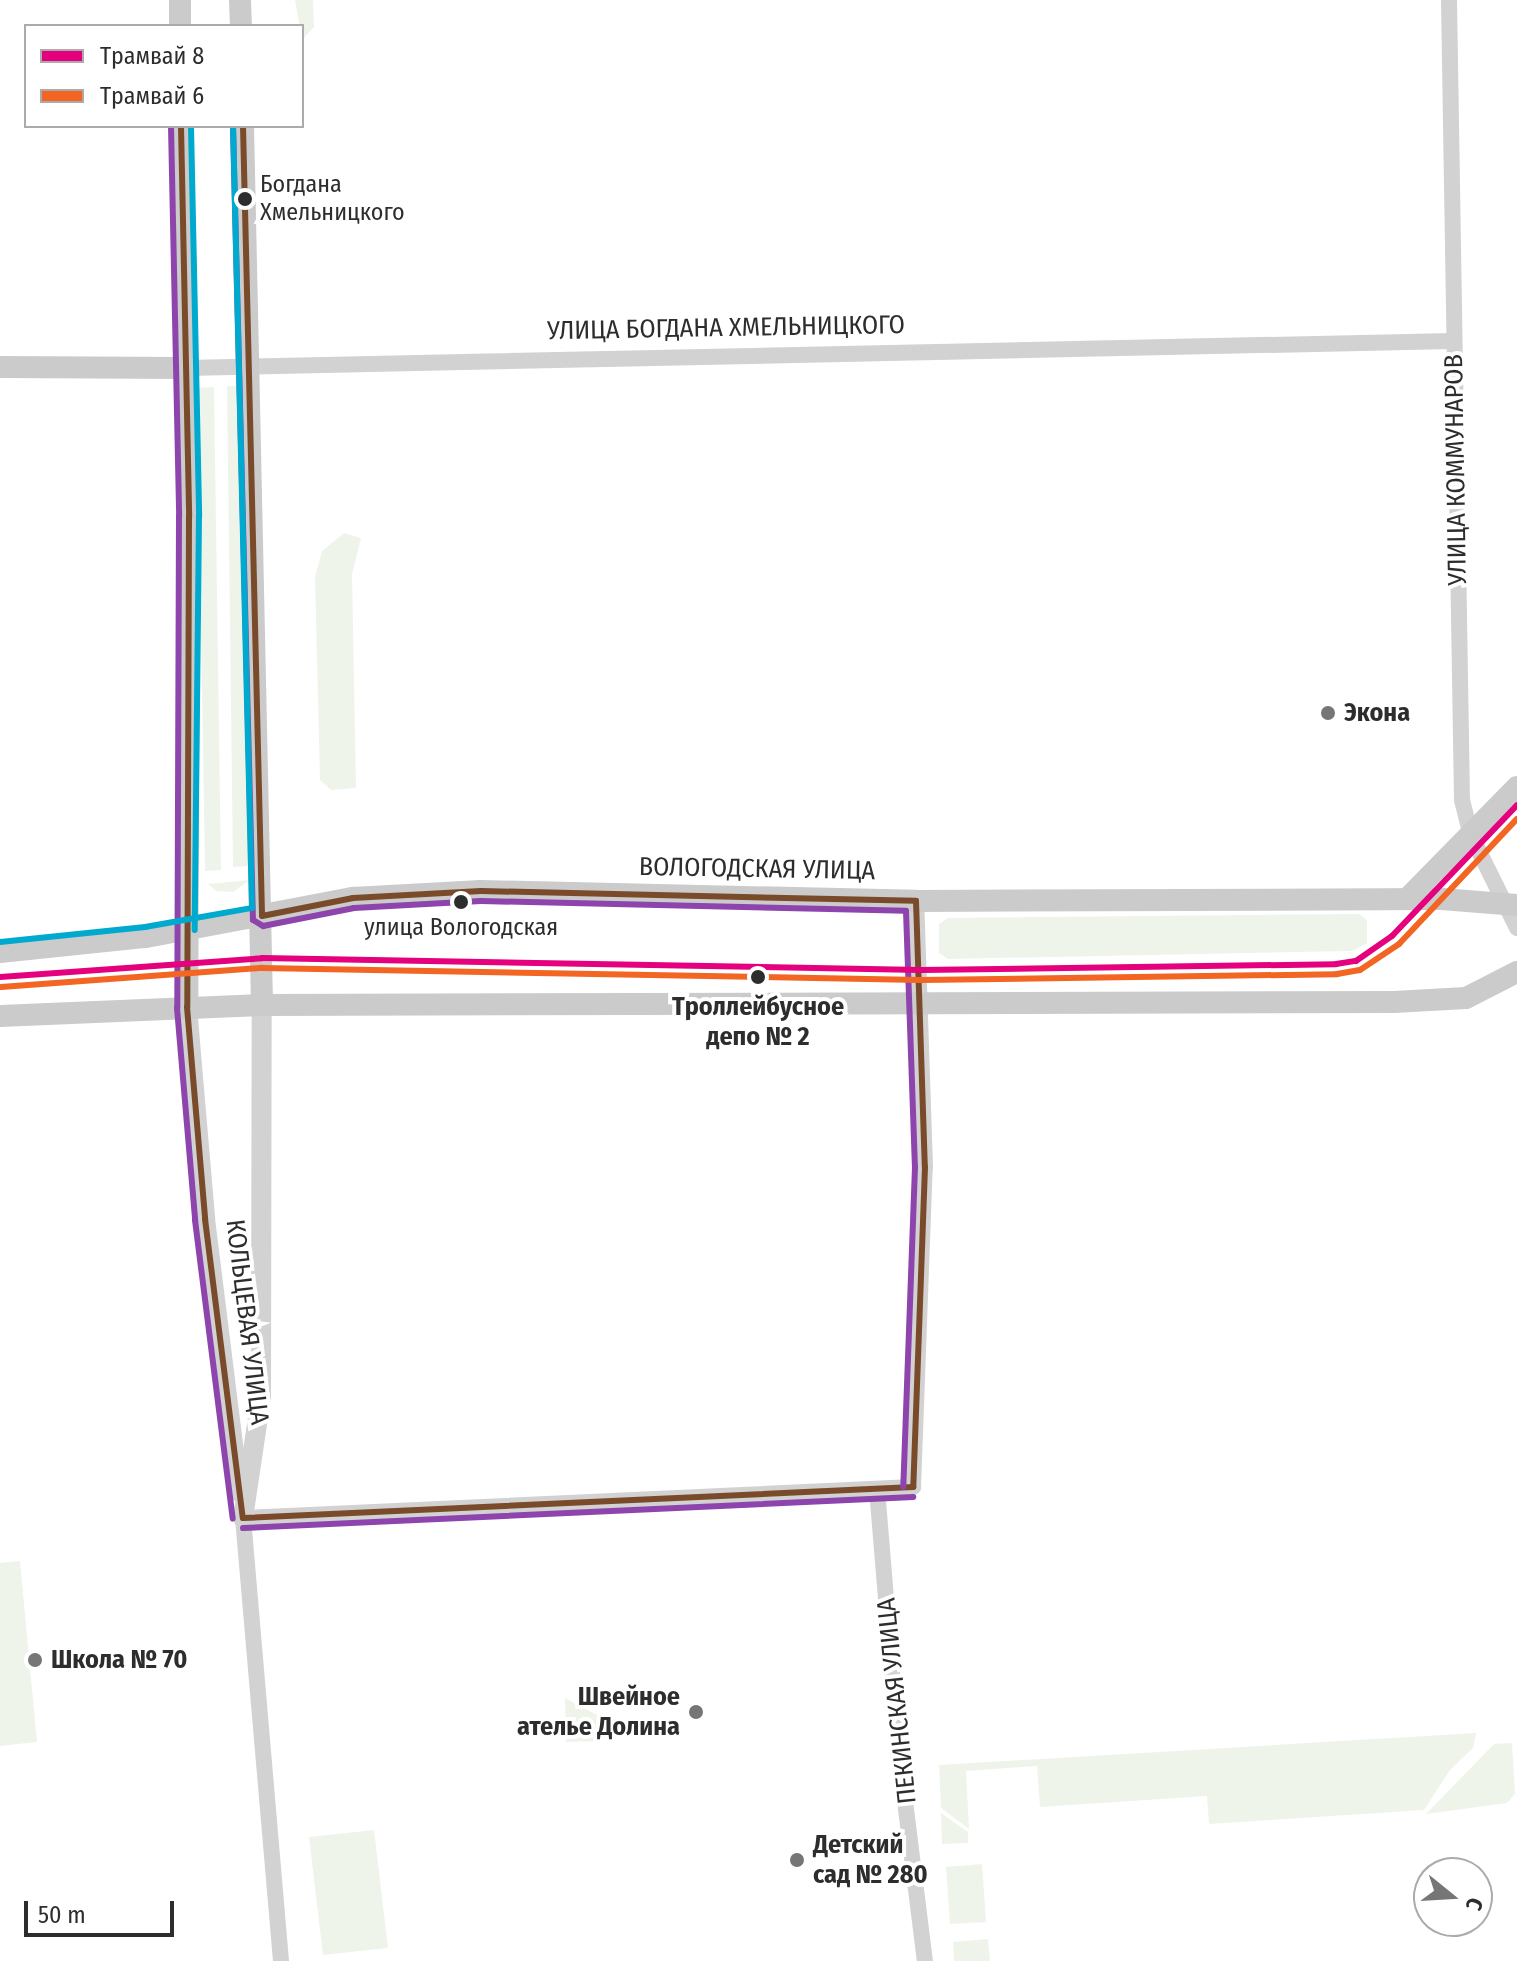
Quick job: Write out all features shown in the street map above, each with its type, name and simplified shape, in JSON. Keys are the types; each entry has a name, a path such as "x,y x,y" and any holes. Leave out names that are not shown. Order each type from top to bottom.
{"main road":[{"path":"180,0 180,24"},
{"path":"240,0 241,24"},
{"name":"КОЛЬЦЕВАЯ УЛИЦА","path":"181,128 187,1007"},
{"name":"КОЛЬЦЕВАЯ УЛИЦА","path":"243,128 251,366 262,1005"},
{"name":"УЛИЦА БОГДАНА ХМЕЛЬНИЦКОГО","path":"0,367 185,368"},
{"path":"1407,899 1517,787"},
{"name":"ВОЛОГОДСКАЯ УЛИЦА","path":"0,952 185,930 353,898 481,891 916,901 1407,899 1513,904"},
{"path":"0,1016 262,1005 1394,1002 1466,998 1517,972"}],"street":[{"name":"УЛИЦА КОММУНАРОВ","path":"1449,0 1462,800 1471,835 1513,904 1517,928"},
{"name":"УЛИЦА БОГДАНА ХМЕЛЬНИЦКОГО","path":"185,368 1454,341"},
{"path":"243,1518 913,1487 925,1167 923,1004 916,901"},
{"name":"КОЛЬЦЕВАЯ УЛИЦА","path":"243,1518 261,1397 262,1005"},
{"name":"КОЛЬЦЕВАЯ УЛИЦА","path":"187,1007 205,1219 243,1518 281,1961"},
{"name":"ПЕКИНСКАЯ УЛИЦА","path":"877,1489 898,1745 925,1961"}],"shaded area":[{"path":"295,0 313,0 314,27 304,38 304,24 299,24"},
{"path":"227,386 241,386 249,866 233,867"},
{"path":"214,387 221,870 205,871 197,388"},
{"path":"344,533 361,538 352,574 356,788 331,790 320,780 315,577 322,551"},
{"path":"250,880 233,892 216,891 208,884"},
{"path":"1359,914 1367,920 1367,943 1352,951 948,959 939,953 939,924 948,918"},
{"path":"20,1561 37,1742 0,1746 0,1563"},
{"path":"565,1698 599,1716 600,1741 566,1742"},
{"path":"1476,1733 1473,1748 1450,1770 1424,1810 1209,1824 1207,1796 1040,1807 1037,1766 966,1771 969,1829 941,1808 939,1765"},
{"path":"1512,1743 1515,1794 1507,1803 1426,1814 1494,1744"},
{"path":"941,1813 968,1832 968,1843 942,1844"},
{"path":"374,1830 388,1948 323,1955 309,1837"},
{"path":"982,1864 986,1922 950,1924 946,1867"},
{"path":"988,1939 990,1961 954,1961 953,1942"}],"tram line":[{"name":"8","path":"0,977 262,958 921,970 1336,964 1356,961 1392,936 1517,805"},
{"name":"6","path":"1,987 262,968 921,980 1337,974 1360,970 1399,944 1517,819"}],"transit line":[{"name":"8","path":"171,128 179,516 177,1008 195,1220 233,1519"},
{"path":"181,128 189,516 187,1007 205,1219 243,1518"},
{"path":"191,128 199,516 195,930"},
{"name":"8","path":"233,128 253,920 263,926 354,908 481,901 906,911 915,1167 903,1487"},
{"path":"0,942 145,927 252,908 233,128"},
{"path":"243,128 262,916 353,898 481,891 916,901 925,1167 913,1487"},
{"path":"243,1518 913,1487"},
{"name":"8","path":"243,1528 913,1497"}],"place":[{"name":"Богдана Хмельницкого","path":"245,199"},
{"name":"Экона","path":"1328,713"},
{"name":"улица Вологодская","path":"461,902"},
{"name":"Троллейбусное депо № 2","path":"758,977"},
{"name":"Школа № 70","path":"35,1660"},
{"name":"Швейное ателье Долина","path":"696,1712"},
{"name":"Детский сад № 280","path":"797,1860"}]}
